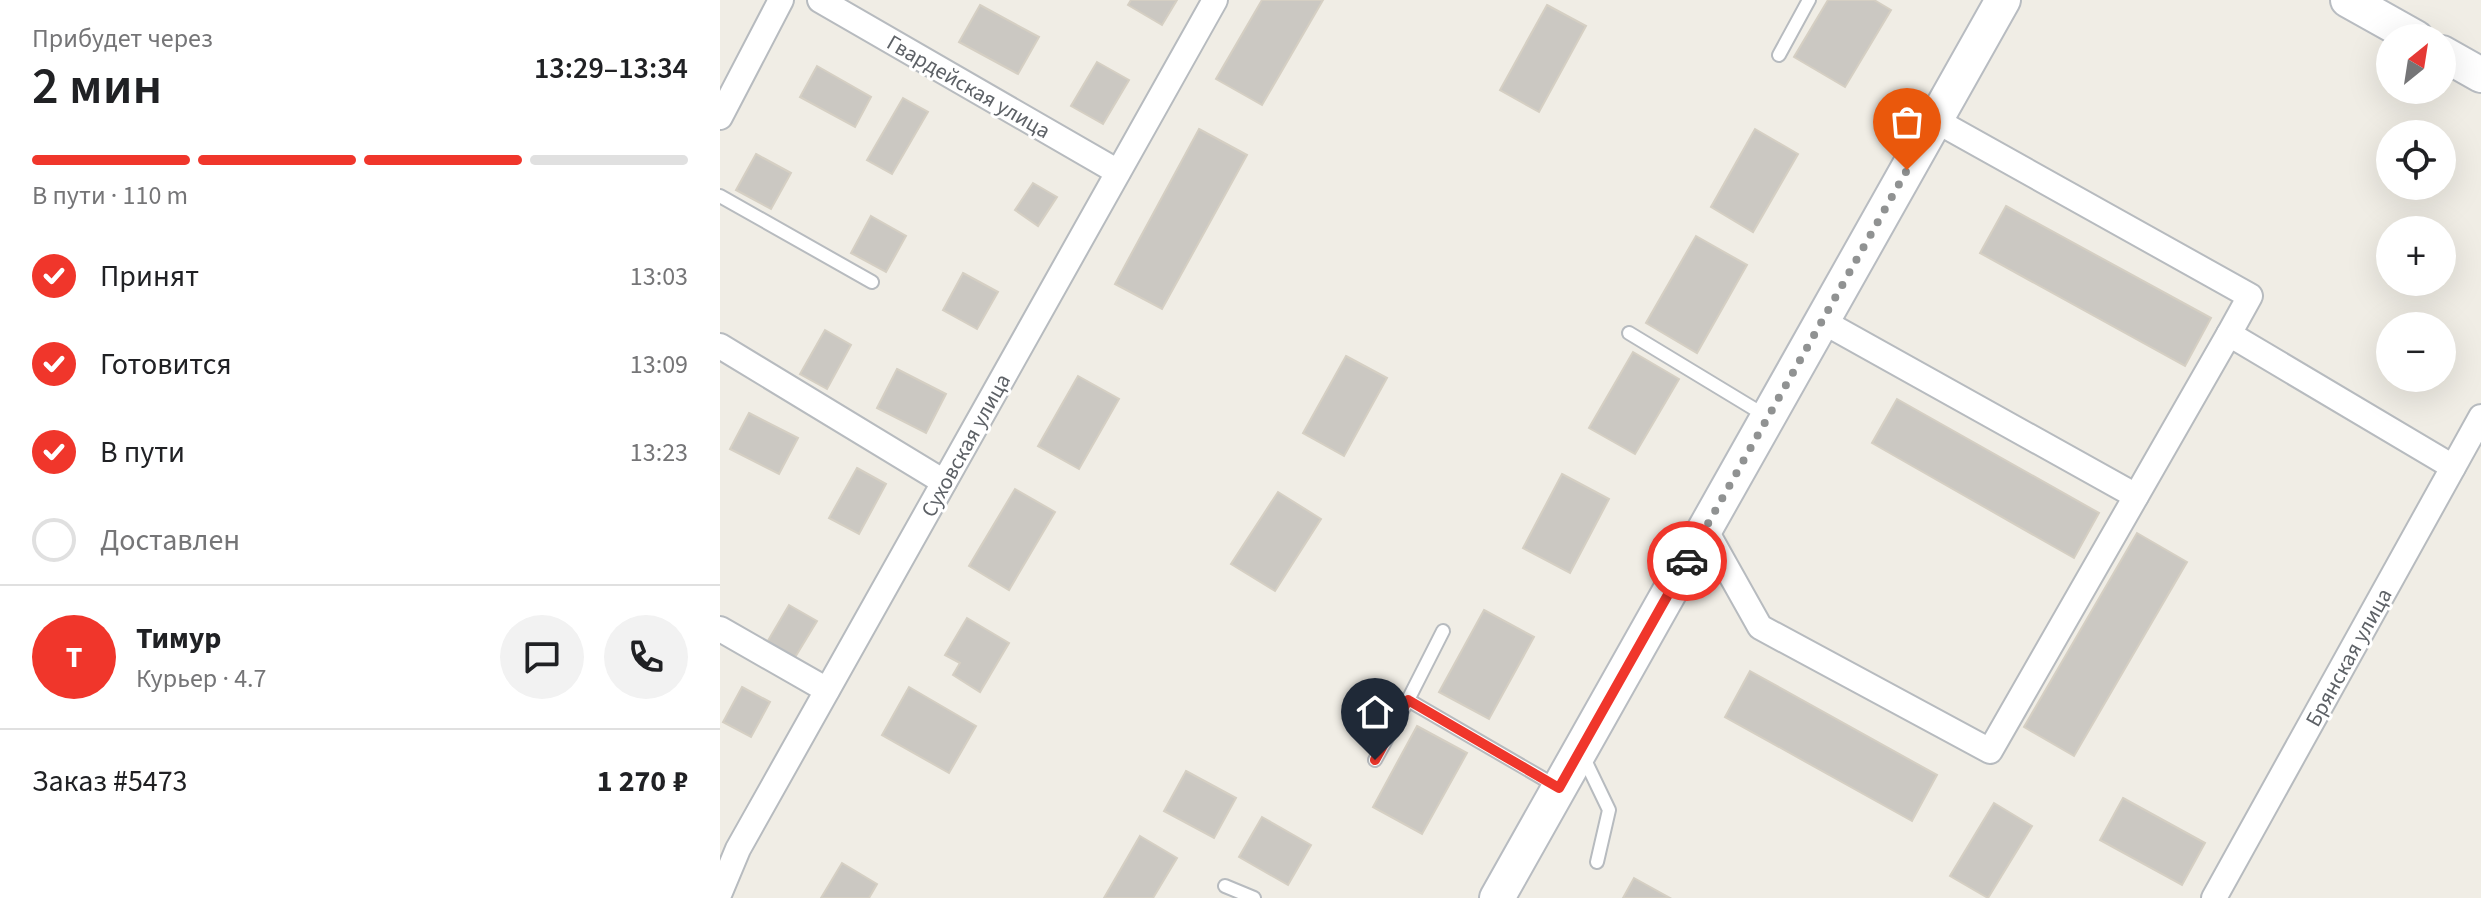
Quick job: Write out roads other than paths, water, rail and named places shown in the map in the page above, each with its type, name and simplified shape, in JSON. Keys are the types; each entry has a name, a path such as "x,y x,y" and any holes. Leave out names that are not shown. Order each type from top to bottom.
{"street":[{"path":"720,117 781,0"},
{"name":"Гвардейская улица","path":"820,0 1118,172"},
{"name":"Суховская улица","path":"720,892 738,849 1215,0"},
{"path":"1497,898 2003,0"},
{"path":"2348,0 2391,24"},
{"path":"2456,61 2481,75"},
{"path":"1705,529 1760,627 1990,751 2250,296 1935,120"},
{"path":"1822,321 2136,496"},
{"path":"2229,334 2453,467"},
{"path":"720,346 944,482"},
{"name":"Брянская улица","path":"2214,898 2481,417"},
{"path":"720,629 827,690"}],"lane":[{"path":"1779,55 1809,0"},
{"path":"720,196 872,282"},
{"path":"1629,333 1768,417"},
{"path":"1375,760 1443,631"},
{"path":"1408,700 1559,788"},
{"path":"1580,750 1609,810 1597,862"},
{"path":"1225,886 1254,898"}]}
